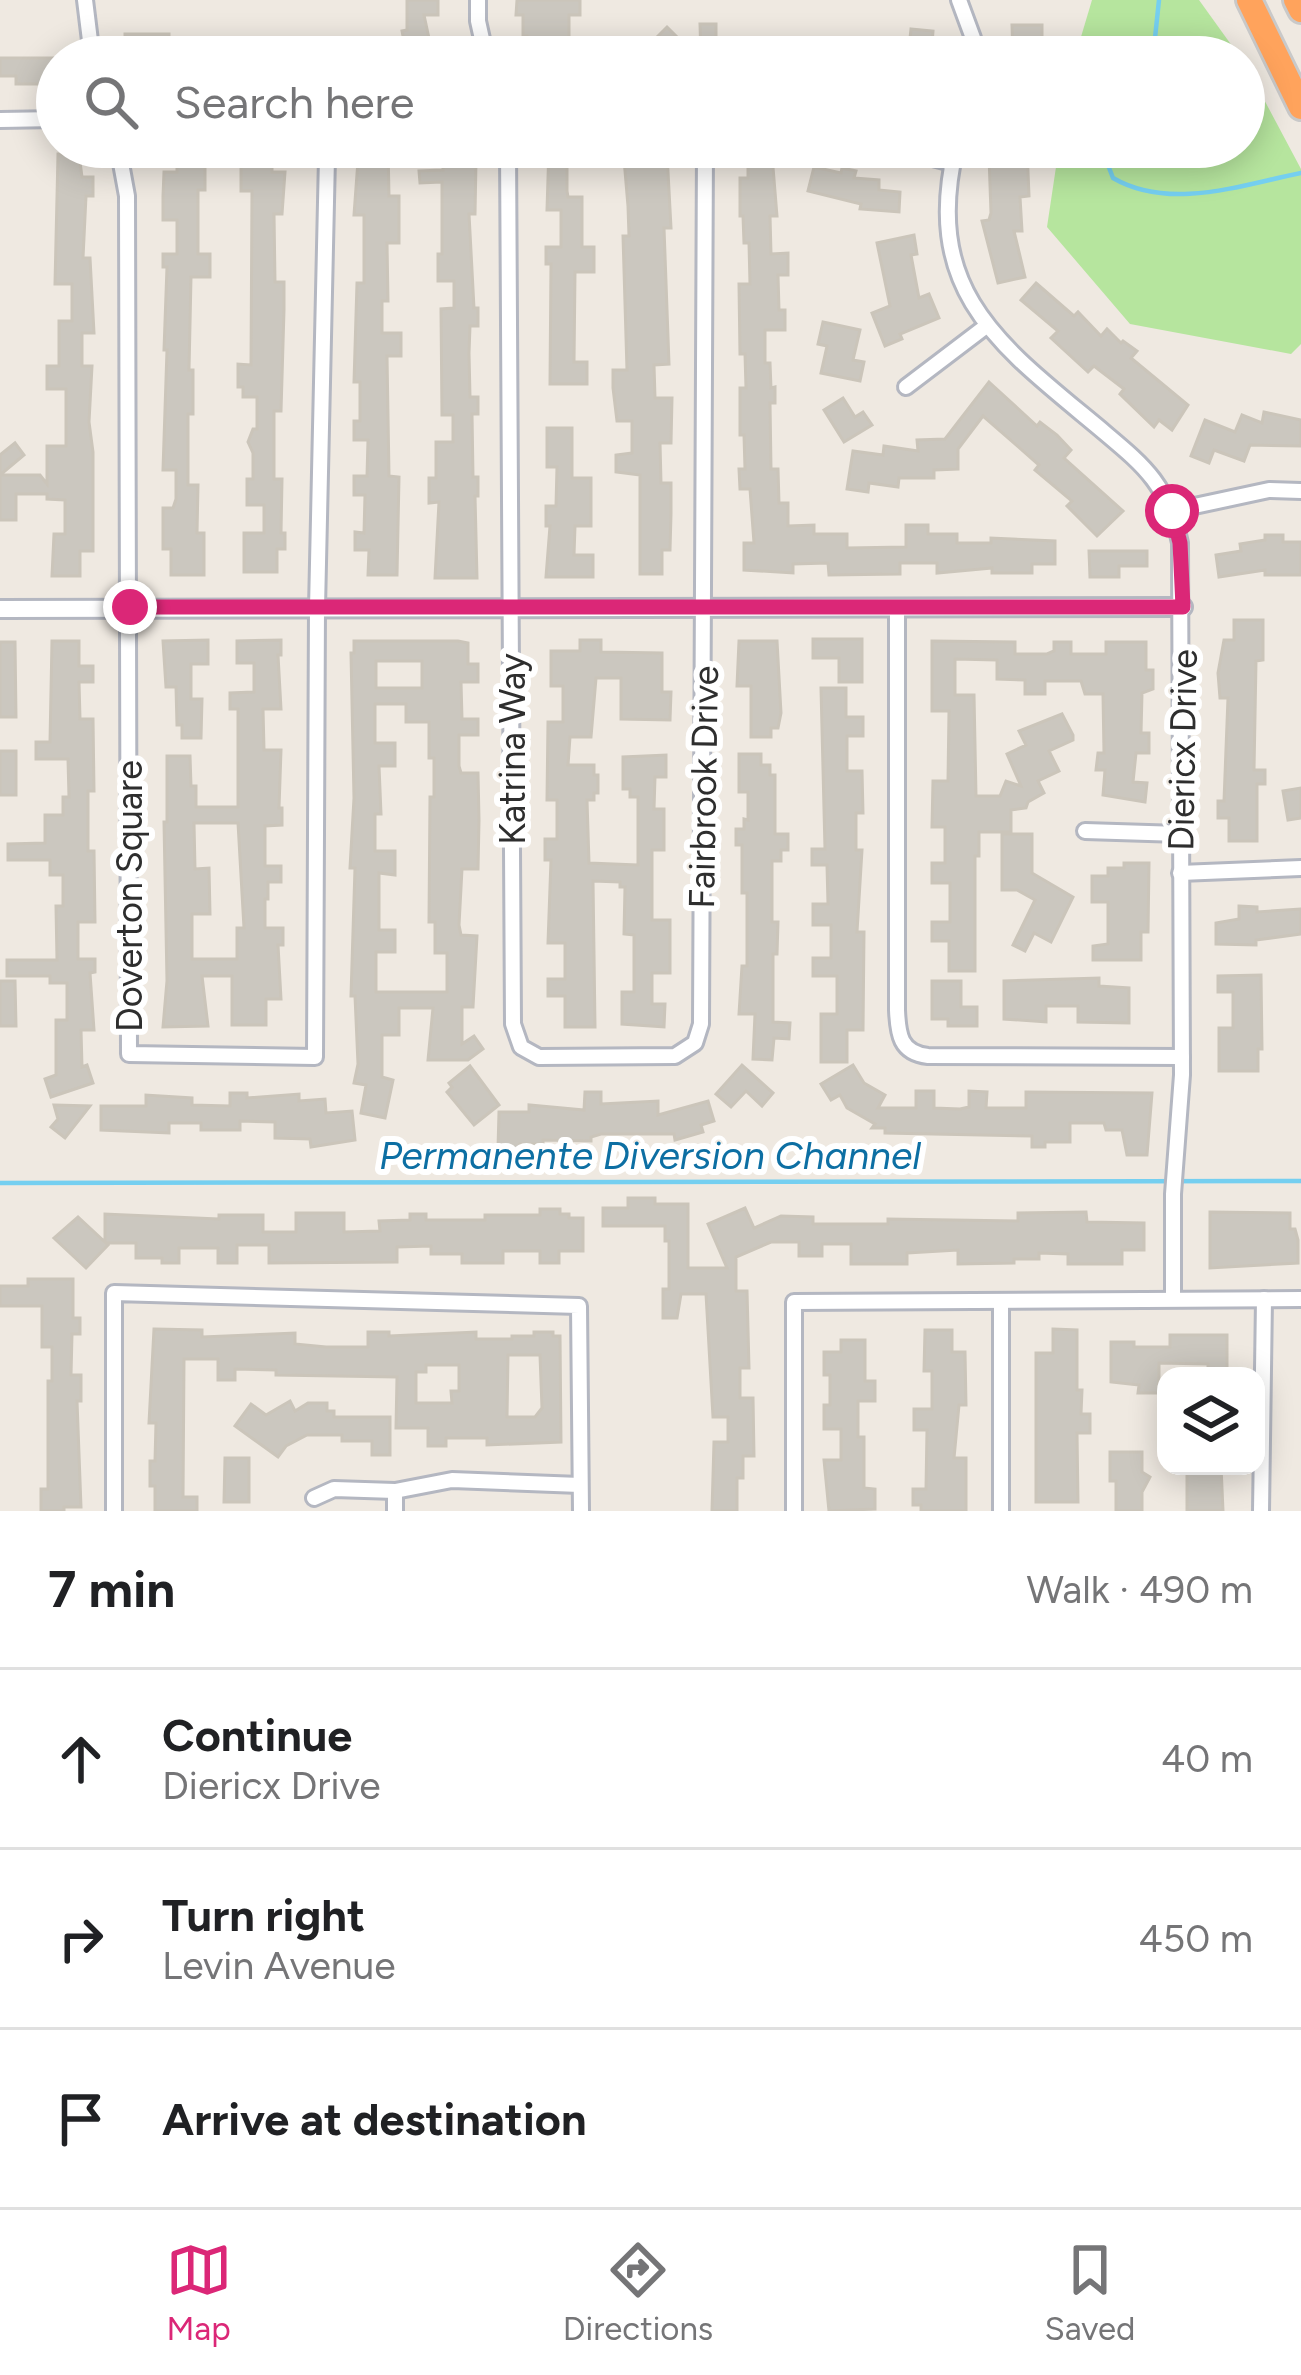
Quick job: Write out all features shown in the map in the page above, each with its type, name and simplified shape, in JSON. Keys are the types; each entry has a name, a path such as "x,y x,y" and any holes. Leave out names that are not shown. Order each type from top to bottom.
{"highway":[{"path":"1249,0 1301,107"},
{"path":"1296,0 1301,10"}],"street":[{"path":"85,0 89,36"},
{"path":"478,0 481,36"},
{"path":"958,0 972,36"},
{"path":"0,120 36,119"},
{"path":"122,168 127,196 130,607"},
{"path":"317,608 327,168"},
{"name":"Katrina Way","path":"508,168 513,1024 520,1047 539,1057 604,1057"},
{"name":"Fairbrook Drive","path":"604,1057 675,1056 695,1043 700,1024 705,168"},
{"name":"Diericx Drive","path":"952,168 946,222 949,246 985,327 1153,474 1172,511 1180,543 1182,1057 1173,1194 1173,1299"},
{"path":"906,387 985,327"},
{"path":"1172,511 1269,490 1301,491"},
{"name":"Doverton Square","path":"130,607 129,1054 315,1057 317,608"},
{"path":"0,609 1183,607"},
{"path":"897,610 897,1010 903,1045 928,1056 1182,1057"},
{"path":"1085,831 1180,834"},
{"path":"1180,873 1301,868"},
{"path":"114,1511 114,1294 579,1306 581,1511"},
{"path":"1261,1511 1264,1299"},
{"path":"794,1511 794,1302 1301,1299"},
{"path":"1000,1511 1001,1300"},
{"path":"314,1498 334,1489 395,1491 452,1480 580,1485"},
{"path":"395,1491 395,1511"}],"green space":[{"path":"1092,0 1199,0 1225,36 1081,36"},
{"path":"1265,101 1301,169 1301,344 1291,354 1130,324 1047,227 1056,168 1265,168"}],"building":[{"path":"407,0 438,0 438,15 424,15 428,36 403,36"},
{"path":"517,0 580,0 580,15 569,15 569,36 523,36 523,15 516,15"},
{"path":"700,24 716,24 716,36 700,36"},
{"path":"1012,25 1042,25 1042,36 1012,36"},
{"path":"911,29 933,31 933,36 910,36"},
{"path":"0,58 36,58 36,84 16,84 16,76 0,76"},
{"path":"58,168 81,168 82,177 93,177 93,196 86,196 83,258 90,258 94,333 82,333 82,366 92,366 93,551 80,551 80,576 52,576 54,534 65,534 65,500 47,499 47,494 16,494 16,520 0,520 0,475 40,475 47,484 47,446 66,446 66,389 47,389 47,366 59,366 59,321 72,321 72,284 55,284"},
{"path":"177,168 205,168 205,190 198,190 198,254 210,254 210,277 191,277 193,414 188,414 188,485 198,485 197,533 204,533 204,575 171,575 171,549 163,549 163,508 173,508 176,470 163,470 167,267 163,267 163,254 177,254 177,220 163,220 163,196 164,172 177,172"},
{"path":"241,168 285,172 282,214 274,214 275,282 284,282 274,479 282,479 285,549 277,549 277,572 244,572 244,533 264,533 264,505 247,505 247,479 253,479 248,442 257,429 257,397 243,397 243,387 238,387 238,364 251,365 252,191 241,191"},
{"path":"357,168 388,168 389,196 399,196 399,243 387,243 388,301 382,301 382,333 401,333 401,356 387,356 389,476 399,477 397,575 368,575 369,550 355,550 355,532 364,533 365,495 354,495 354,476 367,476 368,440 354,440 354,421 360,421 360,382 354,382 357,283 364,283 364,215 354,215"},
{"path":"476,168 475,214 469,214 478,326 470,326 469,353 470,397 478,397 478,414 472,414 473,477 478,477 477,578 435,578 439,502 429,503 429,478 436,478 436,442 453,442 453,415 442,415 441,309 454,308 454,281 438,281 442,182 420,183 419,171"},
{"path":"548,168 567,168 568,197 582,197 582,247 594,247 594,272 575,272 574,362 587,362 587,384 550,384 551,264 546,264 546,247 561,247 561,210 547,210"},
{"path":"625,168 668,168 671,228 664,228 669,364 654,365 655,398 672,398 671,443 660,443 661,483 671,483 670,550 662,550 662,574 640,574 640,475 616,472 616,455 632,453 632,421 617,421 613,388 613,370 627,370 623,236 629,236"},
{"path":"748,168 773,168 777,216 770,216 771,254 788,253 788,275 778,275 785,330 765,330 765,363 770,363 771,388 775,387 775,403 770,403 771,469 778,469 779,503 788,503 788,526 814,525 814,534 847,534 847,548 906,547 906,525 928,525 928,534 957,534 957,543 991,543 991,538 1055,541 1055,564 1032,564 1032,573 992,573 992,568 937,573 937,563 900,563 900,574 829,575 828,563 793,564 793,573 744,570 744,543 754,543 750,489 740,489 739,469 745,469 740,388 746,388 745,354 740,354 739,284 750,284 740,178 748,178"},
{"path":"814,168 856,171 854,178 879,180 879,190 900,192 899,212 860,209 861,204 808,191"},
{"path":"989,168 1028,168 1029,196 1020,197 1022,231 1014,231 1025,277 998,283 982,221 989,220"},
{"path":"914,235 917,254 911,255 919,298 929,294 939,318 900,334 902,339 885,346 872,313 890,306 877,243"},
{"path":"1036,283 1074,316 1078,312 1101,336 1107,329 1137,351 1131,358 1188,405 1172,430 1159,420 1154,427 1120,394 1124,389 1094,366 1088,372 1051,338 1058,331 1021,300"},
{"path":"823,322 860,330 853,360 864,362 860,381 821,373 827,346 818,344"},
{"path":"989,382 1037,426 1040,422 1057,435 1071,450 1064,458 1123,511 1097,536 1067,506 1072,501 1035,470 1039,465 983,416 958,449 958,469 934,470 934,478 899,478 898,487 869,483 868,492 847,489 853,451 883,455 884,446 918,451 917,440 945,439"},
{"path":"843,398 855,417 863,412 872,425 844,442 824,410"},
{"path":"1264,412 1301,420 1301,446 1250,445 1244,461 1214,450 1209,463 1191,456 1205,420 1235,432 1242,415 1262,423"},
{"path":"547,428 572,428 572,478 591,478 591,526 575,526 574,555 593,555 593,577 546,577 550,526 546,526 546,506 556,506 557,467 547,467"},
{"path":"15,443 24,455 0,475 0,455"},
{"path":"1265,535 1301,542 1301,575 1265,575 1265,570 1219,577 1216,555 1241,551 1240,544 1265,540"},
{"path":"1089,551 1147,551 1147,566 1119,566 1119,577 1090,577"},
{"path":"1234,620 1263,620 1263,660 1256,661 1254,770 1265,770 1265,784 1257,784 1257,841 1229,841 1229,818 1218,818 1218,801 1224,801 1228,698 1220,698 1218,673 1224,640 1234,640"},
{"path":"813,639 862,639 862,682 839,682 839,658 813,658"},
{"path":"208,640 208,664 191,664 191,699 202,699 201,738 182,738 176,687 166,687 163,641"},
{"path":"281,640 281,709 263,709 264,750 281,750 282,825 265,826 265,866 281,866 281,882 268,882 265,928 283,928 283,945 278,945 281,999 266,999 266,1025 232,1025 232,976 202,976 208,1026 163,1027 167,756 190,756 196,807 238,807 238,709 230,709 230,693 254,692 254,663 237,663 237,641","holes":["194,823 238,823 244,928 237,928 237,959 192,959 192,914 210,914 209,868 195,869"]},
{"path":"580,640 601,640 601,652 662,653 662,692 671,692 670,720 621,719 621,678 596,678 591,737 570,737 568,765 594,765 594,775 598,775 598,793 594,800 587,800 589,863 638,865 638,797 630,797 630,789 623,789 623,757 666,755 666,777 655,777 654,809 664,809 664,850 652,850 652,920 670,920 670,973 652,973 652,1004 665,1004 664,1027 622,1024 622,992 634,992 634,935 624,934 625,887 620,882 593,881 595,1027 565,1027 565,996 548,996 548,979 565,979 565,943 548,943 551,860 545,860 545,839 557,839 557,800 547,800 548,722 563,722 563,686 551,686 551,651 580,651"},
{"path":"52,641 79,641 79,666 93,666 93,682 79,682 80,719 93,719 94,791 88,791 88,851 94,851 95,922 78,922 78,959 95,959 95,972 90,973 94,1030 81,1030 82,1067 87,1065 93,1083 51,1097 45,1079 56,1075 56,1020 67,1020 67,983 50,983 50,976 7,976 7,960 57,960 56,906 63,906 63,875 50,875 50,860 8,860 8,844 45,843 45,815 63,815 63,797 69,797 68,759 36,759 36,742 50,742"},
{"path":"354,641 458,641 468,643 468,664 478,664 478,682 461,682 462,719 478,719 478,735 459,735 459,766 461,773 478,773 479,820 478,869 462,869 459,925 461,935 477,936 473,1007 462,1007 462,1044 474,1036 483,1049 468,1060 428,1060 433,1008 399,1008 399,1035 382,1035 382,1077 393,1080 385,1118 361,1113 366,1085 354,1083 358,1064 355,996 351,996 355,868 350,868","holes":["376,661 422,661 422,688 376,688","375,704 406,704 406,722 429,722 429,758 434,758 429,922 435,922 435,953 447,953 447,992 376,992 376,952 395,952 395,930 379,930 379,873 395,875 395,851 375,851 375,814 381,814 379,766 395,766 395,743 375,743"]},
{"path":"739,641 777,641 781,713 771,737 751,737 751,686 737,686"},
{"path":"932,641 1015,642 1015,654 1047,654 1054,651 1054,642 1071,642 1071,654 1106,654 1106,642 1146,642 1146,670 1153,670 1153,689 1142,693 1141,733 1149,733 1149,753 1136,753 1133,782 1147,783 1145,802 1103,795 1105,770 1096,770 1098,753 1104,753 1103,694 1085,694 1081,681 1045,681 1045,694 1025,694 1025,680 997,679 997,660 955,659 955,695 974,695 976,796 1000,796 1006,781 1021,786 1007,754 1026,745 1019,731 1062,714 1073,735 1073,740 1049,751 1059,771 1038,781 1044,793 1026,808 1011,810 1011,832 979,832 975,971 949,971 949,941 932,941 932,922 950,922 950,883 932,883 932,863 945,863 945,827 932,827 933,781 948,781 949,711 932,711"},
{"path":"0,642 15,642 16,717 0,717"},
{"path":"821,688 846,688 846,717 863,717 863,736 847,736 847,771 862,771 863,813 856,813 856,850 862,850 857,932 864,932 863,1030 847,1030 847,1062 821,1062 821,1014 837,1014 837,976 813,976 813,958 831,958 831,925 813,925 813,904 828,904 827,865 812,865 812,849 825,849"},
{"path":"0,751 16,751 16,795 0,795"},
{"path":"739,754 761,754 761,765 770,765 770,775 775,775 775,834 788,834 788,850 781,850 781,861 772,861 772,922 778,922 773,1022 790,1023 789,1039 774,1038 772,1060 753,1059 755,1014 739,1014 742,966 747,966 747,893 742,893 742,845 736,845 736,829 744,829 744,819 748,820 748,792 739,792"},
{"path":"1301,788 1301,818 1288,820 1283,791"},
{"path":"1002,834 1032,834 1032,873 1073,897 1051,942 1034,933 1025,951 1013,945 1035,900 1017,890 1002,890"},
{"path":"1124,863 1149,863 1148,932 1141,932 1141,960 1093,960 1093,946 1108,944 1108,902 1092,902 1092,876 1108,876 1108,868 1124,868"},
{"path":"1239,906 1257,907 1257,912 1301,909 1301,934 1256,940 1256,945 1216,944 1216,923 1239,919"},
{"path":"1261,975 1258,1071 1219,1071 1219,1028 1233,1028 1233,992 1218,992 1218,976"},
{"path":"1099,978 1099,986 1129,988 1129,1023 1078,1022 1078,1006 1046,1006 1046,1022 1004,1019 1004,981"},
{"path":"0,981 15,981 16,1026 0,1026"},
{"path":"932,981 961,981 961,1007 977,1007 977,1026 948,1026 948,1019 932,1019"},
{"path":"742,1065 773,1093 762,1106 746,1091 731,1107 716,1094"},
{"path":"853,1065 864,1083 885,1095 878,1108 916,1108 916,1091 934,1091 934,1108 960,1109 969,1107 969,1091 987,1092 986,1108 1026,1108 1026,1092 1152,1093 1147,1155 1127,1155 1122,1130 1106,1130 1104,1123 1070,1123 1070,1142 1045,1142 1045,1147 1032,1147 1032,1136 885,1133 885,1128 872,1128 875,1124 847,1108 840,1095 831,1100 821,1084"},
{"path":"470,1066 499,1105 474,1125 447,1092 452,1087 449,1083"},
{"path":"585,1092 601,1092 601,1104 658,1101 658,1115 708,1101 714,1121 701,1125 703,1132 675,1140 674,1134 601,1134 591,1141 543,1140 543,1144 520,1144 520,1149 498,1149 499,1112 529,1112 529,1105 584,1110"},
{"path":"230,1093 247,1093 247,1098 299,1094 299,1101 325,1099 326,1113 352,1111 355,1140 311,1147 310,1139 275,1138 275,1122 240,1121 240,1130 201,1130 201,1123 169,1123 169,1133 101,1130 101,1106 146,1106 146,1095 192,1098 192,1105 230,1106"},
{"path":"54,1105 90,1106 65,1138 51,1127 58,1119"},
{"path":"628,1198 688,1204 688,1268 727,1268 708,1224 745,1208 754,1228 781,1216 813,1217 813,1224 888,1224 888,1219 1018,1221 1018,1213 1086,1212 1087,1222 1144,1223 1144,1250 1122,1250 1122,1264 1068,1264 1068,1254 1039,1253 1039,1259 1014,1259 1014,1263 958,1264 958,1250 907,1253 907,1264 851,1264 851,1244 822,1244 822,1256 799,1256 799,1242 771,1242 736,1257 736,1291 747,1291 749,1368 740,1368 740,1398 753,1398 754,1456 743,1456 737,1511 712,1511 714,1442 728,1442 728,1417 713,1417 706,1294 681,1294 677,1318 663,1318 663,1289 669,1289 665,1226 603,1226 603,1208 628,1208"},
{"path":"540,1209 560,1209 569,1218 583,1218 583,1251 559,1251 559,1263 540,1263 540,1251 503,1251 503,1263 462,1263 462,1254 431,1254 431,1246 397,1247 397,1262 269,1263 269,1245 237,1245 237,1263 218,1263 218,1248 179,1248 179,1263 162,1263 162,1258 136,1258 136,1243 106,1243 86,1268 54,1238 78,1217 105,1242 105,1214 219,1219 219,1215 263,1215 263,1232 296,1232 296,1213 344,1213 344,1232 380,1231 379,1221 410,1220 410,1214 426,1214 426,1220 485,1220 485,1215 540,1215"},
{"path":"1210,1212 1290,1213 1290,1229 1295,1229 1298,1240 1298,1263 1210,1268"},
{"path":"28,1279 73,1279 73,1318 80,1318 80,1334 72,1334 71,1375 81,1375 81,1401 77,1401 81,1507 64,1507 64,1511 41,1511 41,1489 48,1489 48,1381 52,1381 52,1347 42,1347 42,1306 0,1306 0,1286 28,1286"},
{"path":"154,1329 202,1330 202,1337 295,1333 295,1344 326,1347 368,1347 368,1332 389,1332 389,1336 476,1332 476,1339 512,1339 534,1336 534,1332 560,1336 561,1442 487,1445 487,1438 446,1438 446,1446 428,1446 428,1428 396,1428 397,1377 276,1375 276,1370 235,1369 235,1380 218,1380 218,1359 184,1359 183,1497 197,1497 197,1511 155,1511 150,1461 155,1461 156,1423 149,1423","holes":["508,1355 540,1355 542,1408 535,1417 507,1417","426,1365 459,1365 459,1391 451,1391 452,1403 416,1403 416,1372 426,1372"]},
{"path":"1053,1329 1077,1330 1077,1390 1082,1390 1081,1414 1090,1414 1090,1433 1077,1433 1078,1502 1036,1502 1036,1353 1053,1353"},
{"path":"925,1330 952,1330 952,1352 965,1352 966,1405 959,1405 954,1458 966,1458 966,1511 921,1511 921,1505 913,1505 913,1489 926,1489 927,1430 914,1430 914,1409 932,1409 932,1371 924,1371"},
{"path":"1170,1335 1227,1335 1227,1367 1159,1363 1157,1393 1138,1393 1139,1385 1111,1382 1111,1342 1170,1347"},
{"path":"841,1340 865,1340 865,1381 875,1381 875,1401 858,1401 858,1437 864,1437 864,1488 875,1489 875,1509 829,1511 824,1460 841,1460 841,1429 824,1429 830,1375 824,1375 824,1352 841,1352"},
{"path":"290,1401 295,1411 308,1403 327,1403 334,1417 390,1417 390,1455 372,1455 372,1441 307,1435 286,1446 278,1457 235,1426 251,1404 266,1415"},
{"path":"1110,1452 1142,1452 1142,1472 1150,1477 1142,1492 1142,1511 1116,1511"},
{"path":"225,1458 249,1458 249,1502 224,1502"},
{"path":"1187,1475 1221,1475 1223,1511 1187,1511"}],"waterway":[{"path":"1155,36 1159,0"},
{"path":"1109,168 1113,178 1135,188 1182,194 1301,173"},
{"name":"Permanente Diversion Channel","path":"0,1183 1301,1181"}],"route":[{"path":"130,607 1183,607 1182,558 1172,511"}]}
